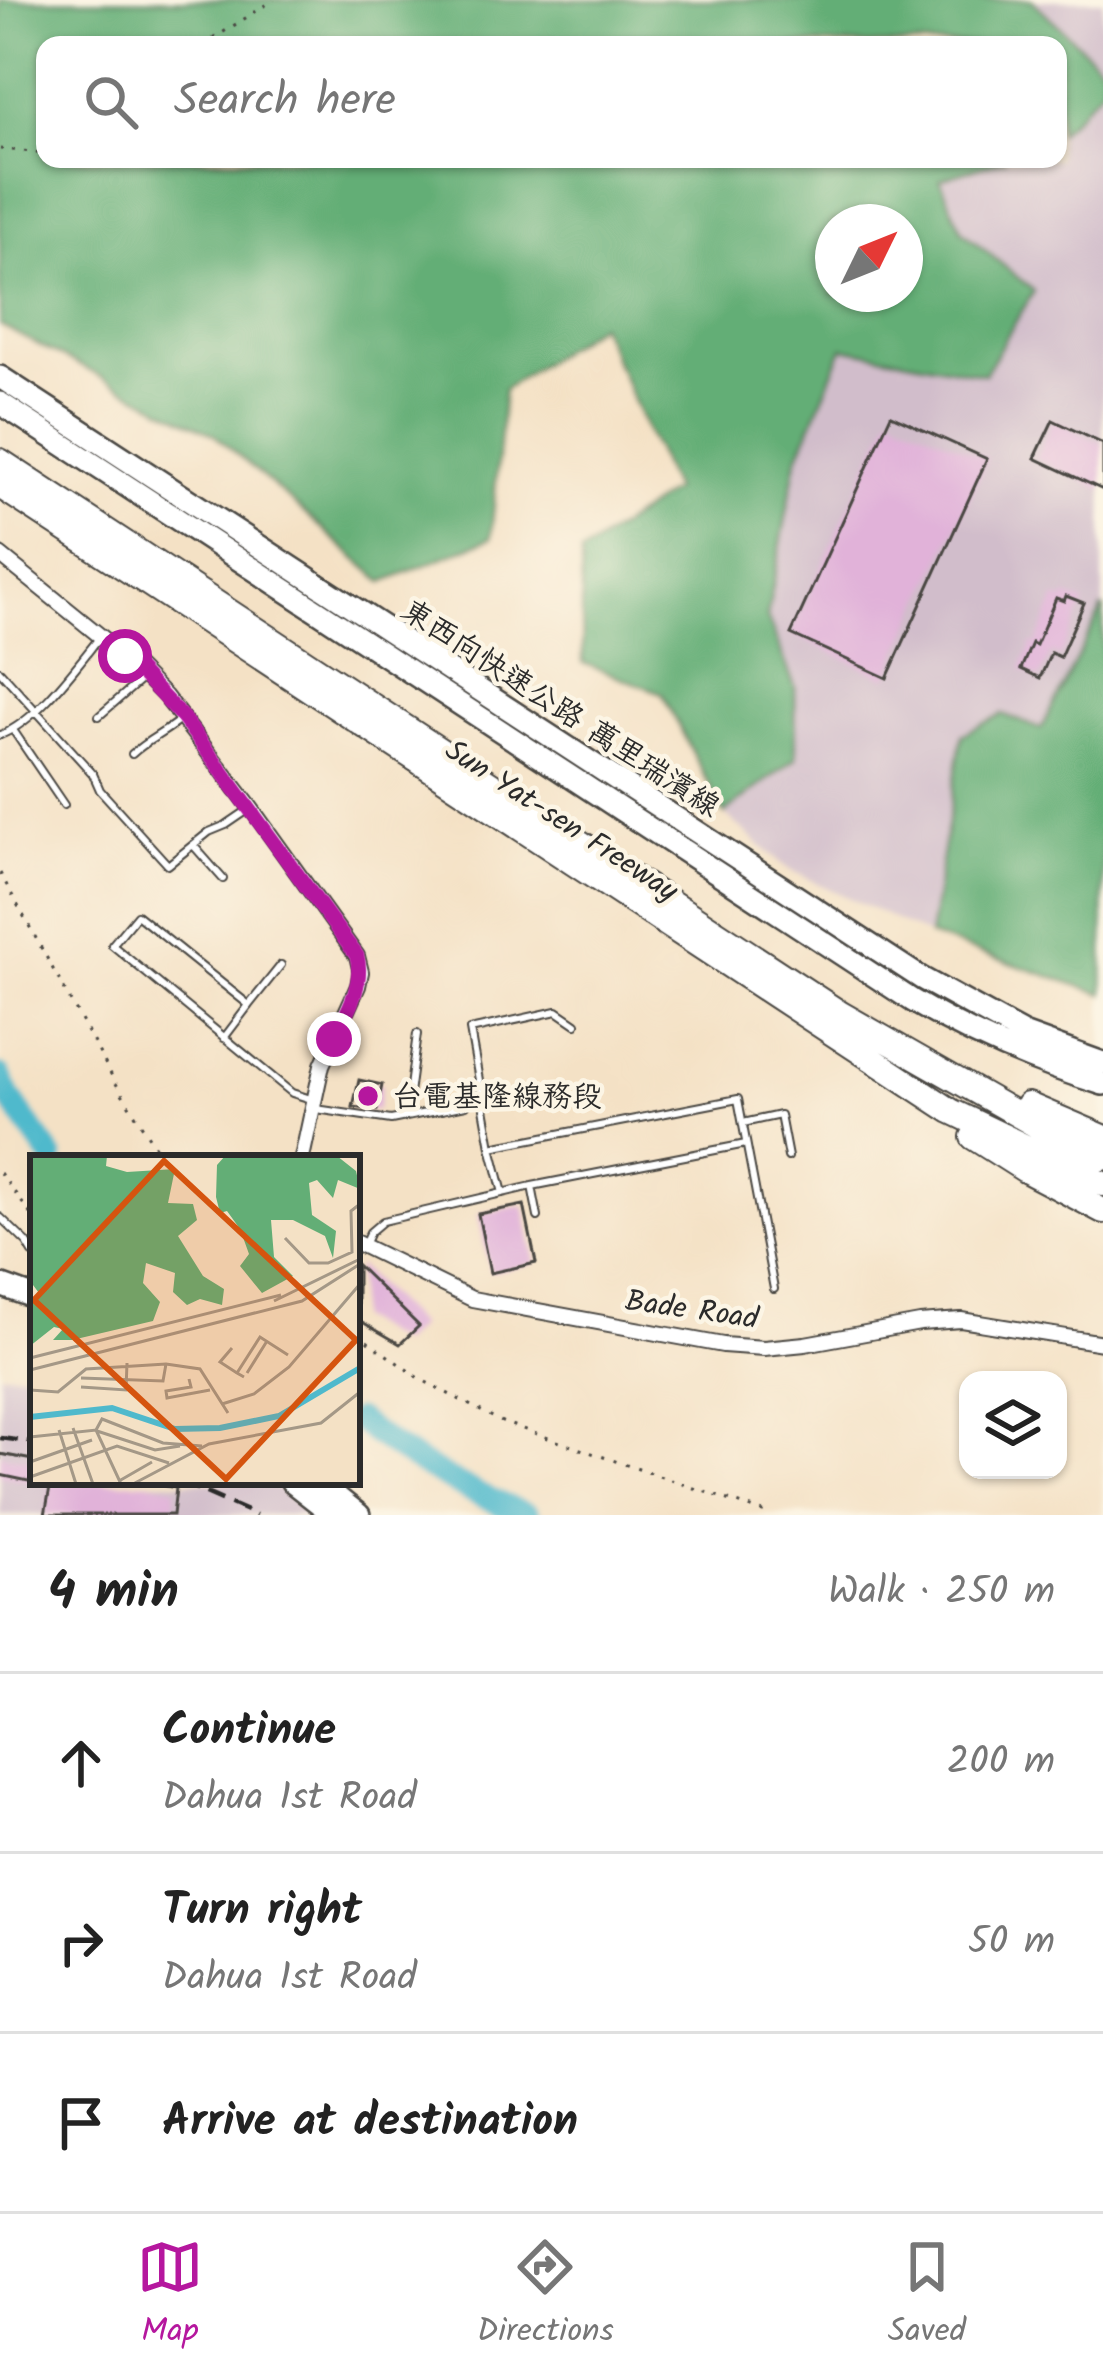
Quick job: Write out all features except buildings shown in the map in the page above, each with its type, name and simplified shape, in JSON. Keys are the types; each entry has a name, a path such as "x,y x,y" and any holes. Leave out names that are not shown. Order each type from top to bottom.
{"highway":[{"name":"Sun Yat-sen Freeway","path":"0,461 841,1014 1055,1136 1103,1158"},
{"name":"Sun Yat-sen Freeway","path":"0,486 951,1111 1103,1184"},
{"path":"841,1014 1103,1137"},
{"path":"856,1050 904,1093 1025,1171 1103,1210"}],"main road":[{"name":"東西向快速公路 萬里瑞濱線","path":"0,377 956,999 1023,1034 1103,1063"},
{"name":"東西向快速公路 萬里瑞濱線","path":"0,403 952,1024 1014,1054 1103,1084"},
{"path":"0,1271 30,1281"},
{"path":"0,1285 30,1296"},
{"path":"296,1485 334,1515"},
{"path":"322,1485 359,1515"}],"street":[{"path":"0,555 146,676 183,718 357,956 361,972 327,1053 303,1155"},
{"name":"Bade Road","path":"361,1244 472,1299 723,1345 806,1344 961,1320 1103,1343"}],"lane":[{"path":"0,735 13,730 57,691 101,636"},
{"path":"0,671 168,865 250,808"},
{"path":"100,716 146,676"},
{"path":"132,754 183,718"},
{"path":"13,730 64,806"},
{"path":"193,844 223,879"},
{"path":"249,1005 137,915 112,945 292,1094 313,1104 391,1120 466,1105"},
{"path":"224,1038 281,965"},
{"path":"502,1192 470,1030 557,1011 576,1024"},
{"path":"406,1118 417,1034"},
{"path":"491,1147 738,1100 774,1289"},
{"path":"742,1123 780,1115 788,1156"},
{"path":"361,1244 383,1221 502,1192 746,1144"},
{"path":"532,1186 538,1217"},
{"path":"0,1216 30,1248"}],"path":[{"path":"216,36 274,0"},
{"path":"0,149 36,152"},
{"path":"0,873 118,1087 161,1155"},
{"path":"0,1173 30,1213"},
{"path":"360,1336 422,1380 502,1422 772,1515"}],"shaded area":[{"path":"1032,0 1103,0 1103,68"},
{"path":"1103,87 1103,607 1041,730 1002,714 962,735 929,936 788,869 724,814 796,758 795,687 767,617 797,460 843,347 1033,291 962,231 940,179 976,168 1067,168 1067,124"},
{"path":"0,1373 30,1373 30,1485 274,1485 311,1515 0,1515"}],"green space":[{"path":"0,0 1032,0 1103,68 1103,87 1067,124 1067,36 36,36 36,168 976,168 940,179 962,231 1034,291 984,374 843,348 797,460 767,617 795,687 796,758 724,814 662,693 583,663 581,554 673,490 599,324 504,389 491,538 383,582 215,435 0,325"},
{"path":"1103,607 1103,994 929,936 962,735 1002,714 1041,729"}],"waterway":[{"path":"0,1076 50,1155"},
{"path":"360,1422 439,1474 528,1515"}],"railway":[{"path":"0,1438 30,1442"},
{"path":"188,1485 256,1515"}],"place":[{"name":"台電基隆線務段","path":"368,1096"}],"route":[{"path":"125,656 183,718 357,956 358,986 334,1039"}]}
